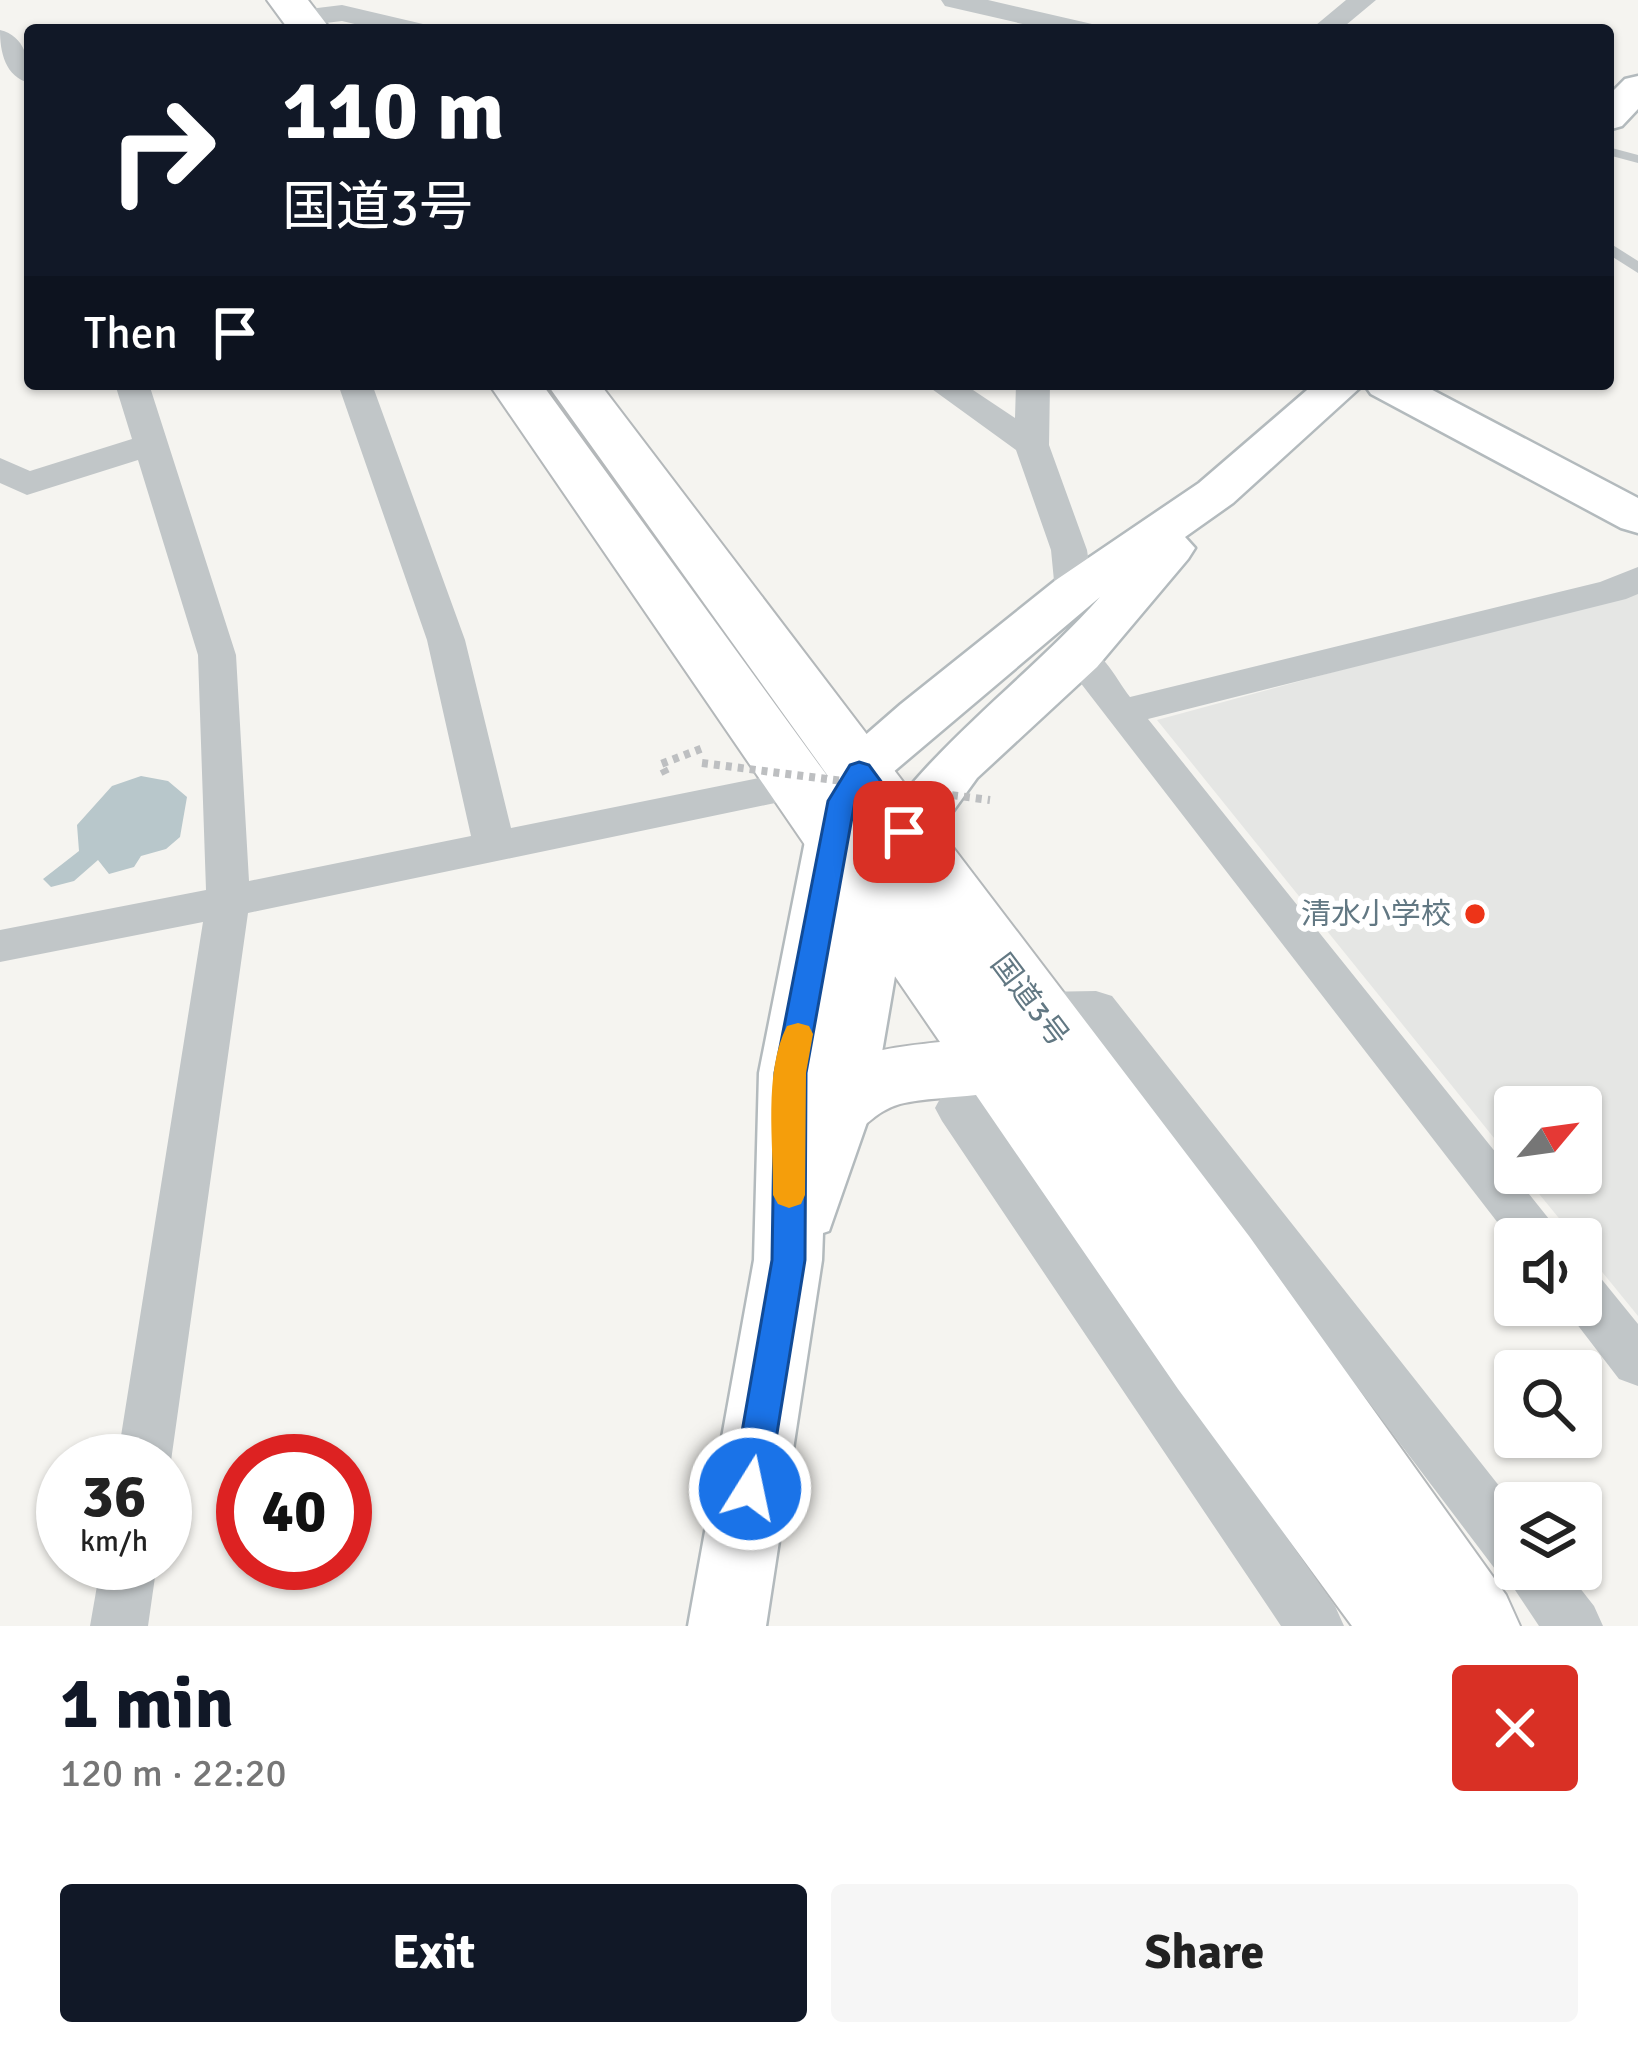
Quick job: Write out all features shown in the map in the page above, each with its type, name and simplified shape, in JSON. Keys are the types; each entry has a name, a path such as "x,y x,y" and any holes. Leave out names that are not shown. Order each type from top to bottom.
{"highway":[{"name":"国道3号","path":"518,390 796,764 904,832 1016,1036 1207,1363 1401,1607"},
{"name":"国道3号","path":"577,390 876,897 1016,1036"},
{"path":"841,1105 879,1078 1016,1036"}],"street":[{"path":"954,0 1041,17"},
{"path":"1330,24 1358,1"},
{"path":"281,19 342,13 389,24"},
{"path":"0,38 24,68"},
{"path":"1614,111 1638,87"},
{"path":"134,390 217,655 228,901 148,1434"},
{"path":"357,390 446,640 494,845"},
{"path":"951,390 1032,445"},
{"path":"1033,390 1032,445 1121,713 1523,1218"},
{"path":"788,1260 841,1105 886,860 957,765 1088,621 1216,493 1334,390"},
{"path":"1398,390 1638,518"},
{"path":"0,469 27,484 152,444"},
{"path":"1121,713 1613,591 1638,579"},
{"path":"796,764 883,769 908,759 1019,665 1088,621"},
{"path":"0,946 494,845 796,764 920,716 1088,621"},
{"path":"727,1626 788,1260 796,764 825,713 864,726 885,727 920,716"},
{"path":"1016,1036 1096,1008 1494,1523"},
{"path":"1602,1318 1638,1363"},
{"path":"119,1626 125,1590"},
{"path":"1546,1590 1574,1626"}],"path":[{"path":"667,775 661,764 796,764"},
{"path":"703,764 990,800"}],"shaded area":[{"name":"清水小学校","path":"1638,589 1638,1316 1602,1272 1602,1218 1559,1218 1539,1194 1602,1194 1602,1086 1494,1086 1494,1138 1157,720"},
{"path":"141,776 168,781 187,797 180,837 166,849 141,856 134,867 109,874 98,860 74,881 51,887 43,879 79,851 77,825 112,786"}],"slow traffic":[{"path":"789,1195 790,1073 798,1034"}],"place":[{"name":"清水小学校","path":"1475,914"}],"route":[{"path":"750,1489 788,1260 790,1073 841,801 859,771 904,832"}]}
